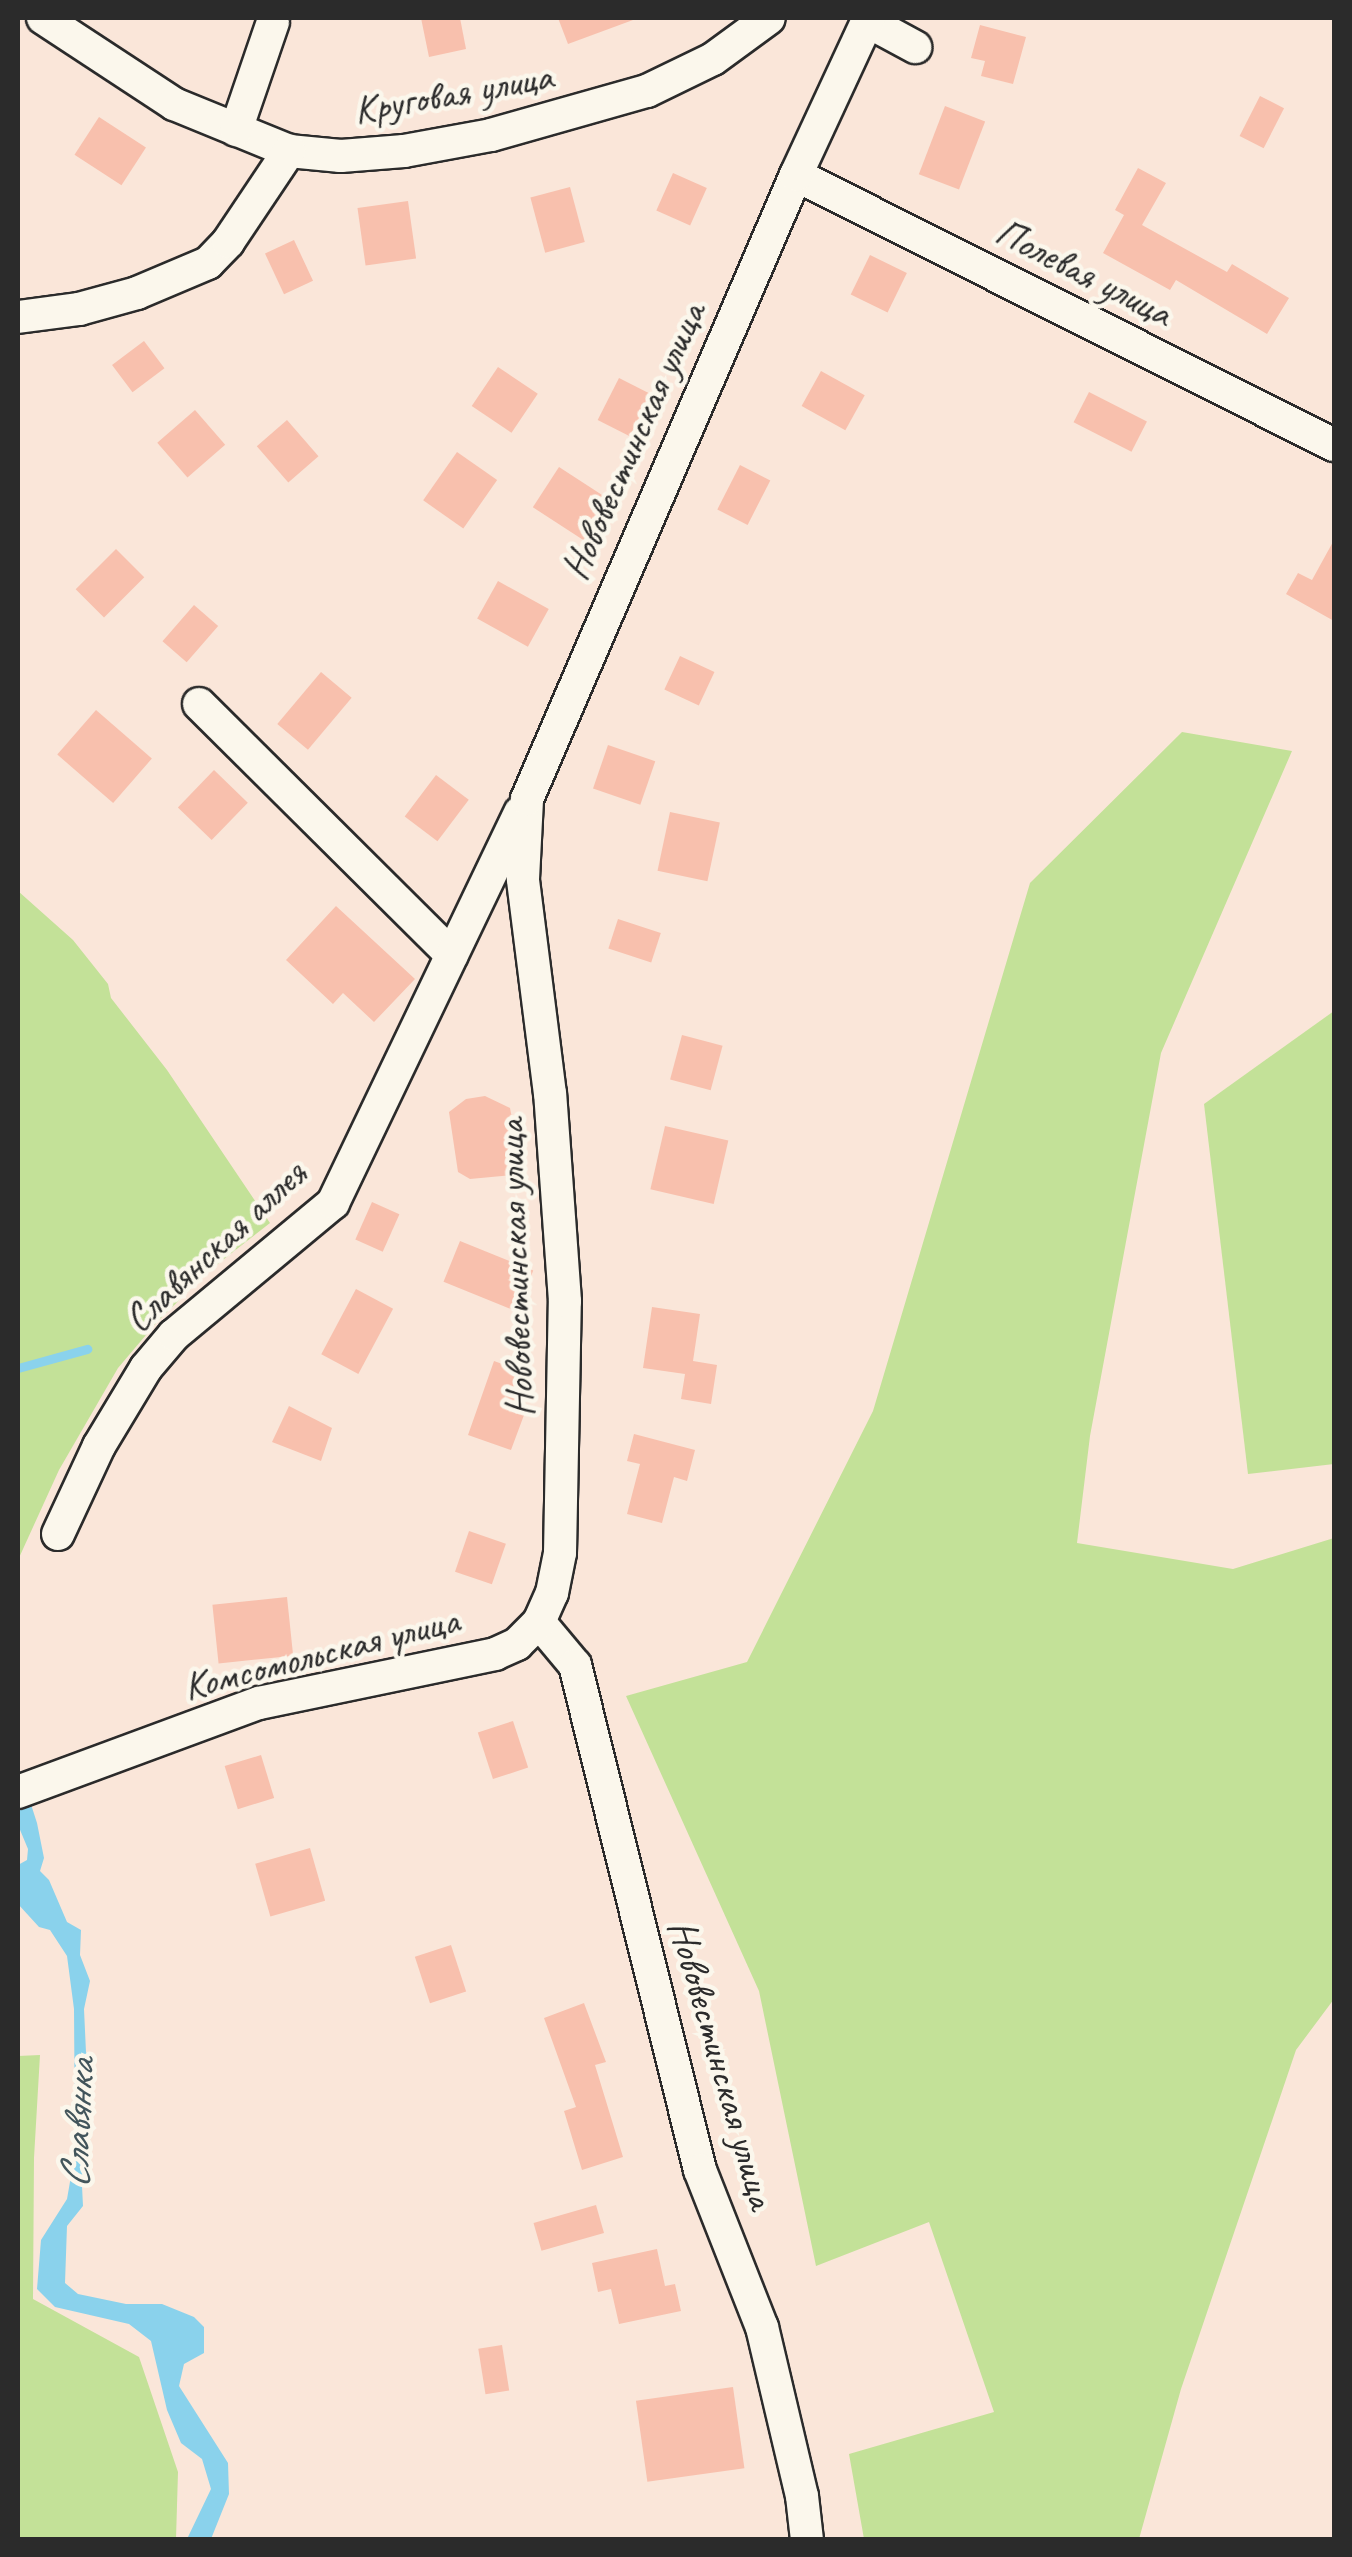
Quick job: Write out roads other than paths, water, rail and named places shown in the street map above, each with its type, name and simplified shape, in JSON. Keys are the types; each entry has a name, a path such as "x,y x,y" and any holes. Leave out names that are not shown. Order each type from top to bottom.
{"street":[{"name":"Круговая улица","path":"43,18 158,95 289,151 341,156 404,151 573,115 647,92 697,67 769,18"},
{"path":"868,19 915,47"},
{"name":"Нововестинская улица","path":"807,2540 802,2496 762,2327 700,2170 575,1665 539,1622 552,1593 560,1553 564,1301 550,1094 523,879 527,799 796,175 868,19"},
{"path":"236,130 273,22"},
{"path":"18,317 137,294 208,264 238,229 289,151"},
{"name":"Полевая улица","path":"796,175 1334,445"},
{"path":"198,704 452,955"},
{"name":"Славянская аллея","path":"58,1534 98,1446 164,1346 211,1299 333,1202 527,799"},
{"name":"Комсомольская улица","path":"18,1792 260,1703 495,1654 517,1644 539,1622"}],"water":[{"name":"Славянка","path":"18,1764 37,1823 44,1858 40,1871 49,1880 67,1922 81,1930 80,1955 90,1981 84,2009 86,2052 92,2063 88,2111 93,2132 89,2135 90,2164 82,2186 83,2206 67,2226 65,2283 78,2294 126,2304 162,2304 194,2317 204,2327 204,2353 184,2364 179,2386 228,2463 229,2494 211,2539 187,2539 211,2489 202,2459 181,2443 167,2410 151,2341 129,2324 55,2307 37,2289 41,2240 67,2199 75,2153 74,2009 67,1956 50,1930 39,1927 18,1904 18,1865 27,1860 28,1849 18,1825"}],"waterway":[{"path":"18,1368 87,1349"}]}
